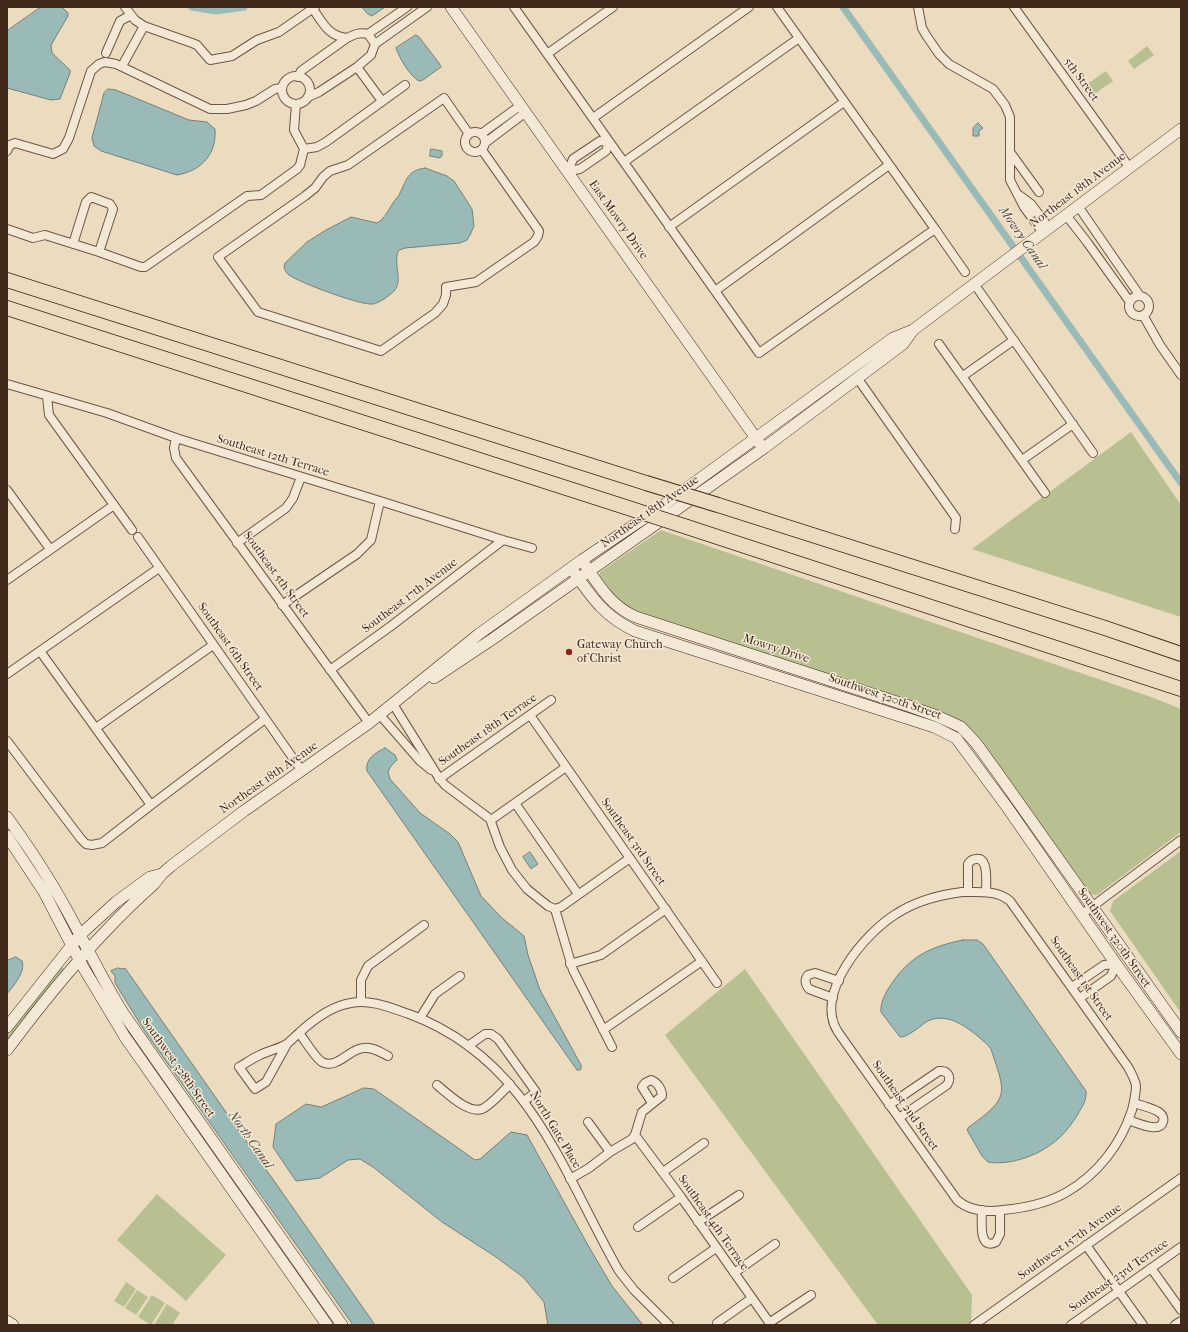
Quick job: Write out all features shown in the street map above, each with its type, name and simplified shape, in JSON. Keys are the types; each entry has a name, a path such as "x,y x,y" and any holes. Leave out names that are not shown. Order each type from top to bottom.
{"highway":[{"path":"7,280 1105,628 1181,654"},
{"path":"7,308 687,527 1181,689"},
{"path":"1105,628 1136,633 1181,647"}],"street":[{"path":"125,7 135,20 144,26 197,45 210,60 232,56 257,40 279,32 314,8 328,31 340,37 347,38"},
{"path":"368,34 407,7"},
{"path":"308,97 310,89 309,84 306,81 298,76 294,76 286,80 282,88 284,97 291,103 296,104 305,101 308,97 319,92 357,66 371,55 375,44 427,7"},
{"name":"East Mowry Drive","path":"451,7 764,448"},
{"path":"514,7 759,353 935,229"},
{"path":"547,54 614,7"},
{"path":"592,118 749,7"},
{"path":"777,7 966,272"},
{"path":"918,7 922,28 944,59 949,64 993,89 1007,108 1010,117 1010,180 1016,192 1031,204 1046,230"},
{"name":"5th Street","path":"1014,7 1129,167"},
{"path":"106,53 120,21 131,15"},
{"path":"122,66 144,26"},
{"path":"298,76 300,71 347,38 361,32 368,34 375,44"},
{"path":"624,162 799,38"},
{"path":"7,151 10,146 15,143 53,154 63,149 69,138 91,71 99,64 105,62 122,66 210,109 237,108 256,101 275,89 282,88"},
{"path":"357,66 382,101"},
{"path":"304,149 317,147 326,142 405,85"},
{"path":"469,134 444,98 348,165 330,171 322,177 315,188 305,196 218,257 258,312 381,351 435,313 444,304 446,287 476,282 534,242 538,236 539,231 484,146 484,136 475,132 469,134 465,139 465,146 473,152 480,152 484,146 524,108"},
{"path":"669,227 844,102"},
{"path":"7,229 33,238 45,235 141,267 145,267 247,196 261,195 297,169 300,165 304,149 294,130 296,104"},
{"path":"481,134 483,131 524,108"},
{"name":"Northeast 18th Avenue","path":"7,1048 46,998 87,950 154,884 162,874 244,811 380,715 479,634 582,560 661,507 893,338 913,330 1181,129"},
{"path":"568,171 573,159 600,141 609,142"},
{"path":"568,171 580,169 592,161 606,151 609,142"},
{"path":"585,151 592,161"},
{"path":"1010,152 1039,192"},
{"path":"715,291 889,166"},
{"path":"73,244 86,202 91,198 110,204 113,209 99,252"},
{"path":"1078,206 1140,296 1146,299 1148,310 1143,315 1136,315 1133,314 1129,308 1130,302 1134,297 1140,296"},
{"path":"1066,215 1130,302"},
{"path":"974,285 1093,453"},
{"path":"1143,315 1160,346 1178,363 1181,375"},
{"name":"Northeast 18th Avenue","path":"393,704 476,650 764,448 903,344 913,330"},
{"path":"963,376 1014,340"},
{"path":"939,344 1046,493"},
{"path":"858,379 956,518 955,529"},
{"name":"Southeast 12th Terrace","path":"7,384 107,413 176,438 532,548"},
{"path":"47,396 49,415 132,530"},
{"path":"1022,460 1073,424"},
{"name":"Southeast 5th Street","path":"176,438 174,448 176,458 369,723"},
{"path":"237,543 286,508 293,498 301,477"},
{"path":"7,490 50,549"},
{"path":"282,605 357,554 371,540 380,501"},
{"path":"7,580 114,505"},
{"name":"Southeast 6th Street","path":"138,537 302,771"},
{"name":"Southeast 17th Avenue","path":"330,670 392,626 503,540"},
{"name":"Mowry Drive","path":"582,560 612,601 622,610 636,617 937,716 961,727 976,743"},
{"path":"7,674 159,568"},
{"name":"Southwest 320th Street","path":"571,568 593,600 604,611 620,624 635,631 934,726 956,738 1007,807 1081,915 1181,1054"},
{"path":"96,728 213,645"},
{"path":"40,651 151,804"},
{"name":"Southeast 18th Terrace","path":"439,779 551,700"},
{"path":"393,704 439,779 491,820 500,847 512,870 527,889 548,906 555,909 561,906 630,858"},
{"path":"380,715 420,761 434,772"},
{"name":"Southeast 3rd Street","path":"530,715 717,983"},
{"path":"8,746 81,840 86,844 92,845 102,843 151,804 266,719"},
{"name":"Southwest 320th Street","path":"976,743 1181,1032"},
{"path":"491,820 566,767"},
{"path":"515,803 578,894"},
{"name":"Southwest 328th Street","path":"7,817 47,876 123,1013 342,1325"},
{"name":"Southwest 328th Street","path":"7,836 44,892 79,960 108,1010 132,1047 327,1325"},
{"path":"1081,915 1181,840"},
{"path":"971,892 968,864 970,861 977,858 984,862 986,892"},
{"name":"Northeast 18th Avenue","path":"7,1027 80,935 112,905 150,877 162,874"},
{"name":"Southeast 1st Street","path":"834,994 839,981 857,950 886,920 905,908 926,899 950,893 986,892 1002,895 1010,901 1080,998 1131,1073 1136,1085 1133,1106 1128,1120"},
{"path":"555,909 570,964 612,1047"},
{"path":"570,964 601,955 666,909"},
{"path":"98,918 107,930"},
{"path":"361,1002 361,980 368,966 424,925"},
{"path":"1072,987 1104,965 1116,964 1128,956"},
{"path":"603,1030 702,961"},
{"path":"1080,998 1111,976 1116,964"},
{"path":"834,994 809,989 806,986 806,978 808,975 816,973 839,981"},
{"path":"1090,975 1098,986"},
{"path":"420,1018 435,994 460,976"},
{"name":"Southeast 2nd Street","path":"834,994 832,1015 835,1027 957,1200 969,1208 1000,1211 1027,1207 1061,1195 1094,1172 1115,1146 1128,1120"},
{"name":"North Gate Place","path":"287,1044 299,1033 331,1010 349,1003 361,1002 383,1006 420,1018 440,1028 468,1046 499,1072 524,1101 544,1130 619,1271 638,1294 669,1325"},
{"path":"299,1033 319,1060 326,1063 337,1062 352,1051 362,1048 372,1049 388,1056"},
{"path":"468,1046 485,1034 491,1034 498,1039 536,1092 524,1101"},
{"path":"287,1044 266,1082 255,1089 239,1067 256,1056 287,1044"},
{"path":"889,1105 939,1071 949,1074 948,1085 899,1118"},
{"path":"437,1085 466,1107 476,1110 487,1106 510,1084"},
{"path":"570,1179 589,1168 610,1152 630,1141 636,1135 641,1114 644,1109 652,1103"},
{"path":"1128,1120 1154,1128 1159,1127 1162,1123 1163,1117 1160,1112 1133,1106"},
{"path":"588,1122 610,1152"},
{"path":"188,1125 201,1124"},
{"name":"Southeast 4th Terrace","path":"636,1135 770,1324"},
{"path":"663,1172 704,1143"},
{"name":"Southwest 157th Avenue","path":"974,1325 1181,1178"},
{"path":"698,1222 739,1195"},
{"path":"638,1227 681,1197"},
{"path":"986,1210 983,1238 987,1243 992,1244 998,1240 1000,1236 1000,1211"},
{"path":"734,1273 775,1244"},
{"path":"1086,1245 1143,1325"},
{"name":"Southeast 23rd Terrace","path":"1071,1325 1181,1247"},
{"path":"673,1278 716,1248"},
{"path":"1151,1268 1181,1310"},
{"path":"770,1324 811,1295"},
{"path":"717,1323 752,1298"},
{"path":"7,1321 13,1325"},
{"path":"1175,1325 1181,1321"}],"green space":[{"path":"1147,46 1154,55 1134,69 1128,61"},
{"path":"1106,71 1113,81 1093,95 1086,85"},
{"path":"1131,432 1181,505 1181,617 972,549"},
{"path":"661,530 1151,697 1181,709 1181,832 1097,895 1088,894 968,727 946,714 887,693 657,621 621,604 599,578 600,572"},
{"path":"1181,851 1181,1013 1110,911 1113,901"},
{"path":"61,966 64,969 7,1044 7,1034 33,999"},
{"path":"745,969 972,1295 971,1323 969,1325 878,1325 665,1035"},
{"path":"157,1194 226,1255 186,1301 117,1240"},
{"path":"126,1282 136,1289 124,1307 114,1301"},
{"path":"137,1290 148,1297 136,1315 125,1308"},
{"path":"152,1295 165,1303 151,1325 138,1317"},
{"path":"167,1304 180,1313 172,1325 154,1325"}],"water":[{"path":"41,7 62,7 68,13 68,16 51,45 52,53 70,70 60,99 51,100 7,88 7,31"},
{"path":"362,7 385,7 372,16"},
{"path":"416,35 441,67 423,80 419,81 405,66 396,48"},
{"path":"108,89 116,90 189,120 207,122 215,129 215,138 206,160 193,170 177,175 101,151 94,146 92,138 104,93"},
{"path":"978,123 983,128 979,131 979,136 973,136 973,128"},
{"path":"431,149 442,151 442,156 440,158 430,156"},
{"path":"425,168 447,176 454,181 472,209 474,226 467,240 460,243 405,248 399,250 397,255 397,287 387,297 373,304 367,304 330,293 304,283 286,272 284,268 285,263 307,242 326,230 351,217 377,223 380,221 399,196 408,176 414,171"},
{"path":"385,748 395,755 397,760 388,772 390,779 420,813 450,834 458,842 481,896 502,918 524,936 528,955 540,990 581,1065 580,1070 577,1070 367,771 369,760 374,754"},
{"path":"530,852 538,864 531,869 523,857"},
{"path":"963,940 977,940 983,944 1086,1091 1083,1106 1062,1135 1052,1144 1026,1158 1007,1162 988,1162 982,1156 967,1130 992,1109 1001,1094 1000,1076 991,1049 988,1045 976,1034 962,1025 954,1021 938,1018 930,1020 909,1034 900,1037 881,1012 882,1002 888,989 897,976 912,961 930,950"},
{"path":"16,957 22,961 22,970 18,979 7,994 7,961"},
{"name":"North Canal","path":"118,968 125,968 375,1325 353,1325 144,1030 115,983 115,976 111,971"},
{"path":"364,1088 374,1089 475,1160 480,1159 511,1132 527,1135 612,1286 643,1325 548,1325 544,1302 523,1277 496,1257 442,1222 373,1167 360,1159 348,1160 320,1178 296,1181 273,1147 276,1124 306,1104 321,1107"}],"waterway":[{"name":"Mowry Canal","path":"192,7 216,11 244,7"},
{"name":"Mowry Canal","path":"843,7 1181,483"}],"place":[{"name":"Gateway Church of Christ","path":"569,652"}]}
